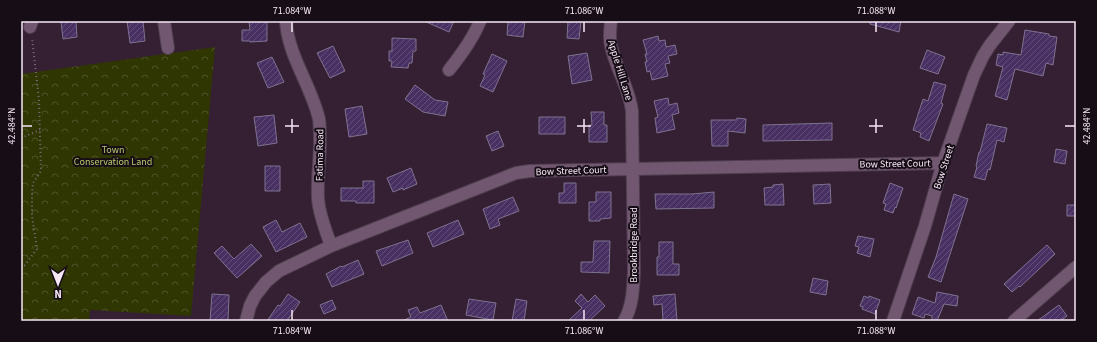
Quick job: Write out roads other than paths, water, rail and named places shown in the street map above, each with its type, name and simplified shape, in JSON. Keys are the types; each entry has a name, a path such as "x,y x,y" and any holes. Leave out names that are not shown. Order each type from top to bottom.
{"street":[{"path":"164,21 168,48"},
{"name":"Fatima Road","path":"286,21 290,44 319,120 320,150 318,198 322,220 331,246"},
{"path":"449,70 460,56 477,29 480,21"},
{"name":"Apple Hill Lane","path":"611,21 611,45 631,104 633,168"},
{"name":"Bow Street","path":"893,321 976,70 990,45 1009,21"},
{"name":"Bow Street Court","path":"246,321 250,306 262,286 270,278 284,269 331,246 516,173 530,171 633,168 944,163"},
{"name":"Brookbridge Road","path":"624,321 630,306 634,285 633,168"},
{"path":"1014,321 1076,267"}],"park label":[{"name":"Town Conservation Land","path":"113,154"}]}
